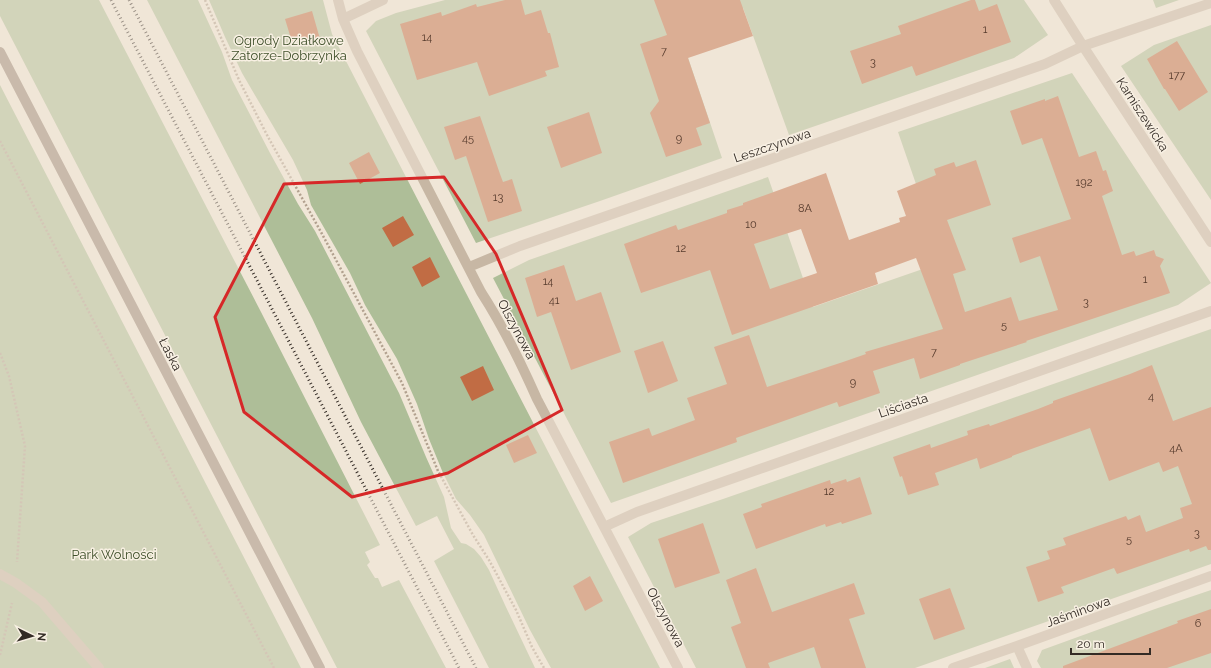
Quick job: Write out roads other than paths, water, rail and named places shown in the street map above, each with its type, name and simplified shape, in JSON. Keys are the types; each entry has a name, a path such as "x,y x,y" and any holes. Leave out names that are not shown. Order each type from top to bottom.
{"main road":[{"name":"Łaska","path":"0,52 320,668"}],"street":[{"name":"Olszynowa","path":"338,0 343,19 357,51 678,668"},
{"path":"343,19 383,0"},
{"name":"Karniszewicka","path":"1054,0 1211,242"},
{"name":"Leszczynowa","path":"469,267 528,244 1045,64 1083,46 1211,3"},
{"name":"Liściasta","path":"604,527 637,512 1211,311"},
{"path":"0,574 16,583 42,602 99,668"},
{"name":"Jaśminowa","path":"953,668 1211,576"},
{"path":"1016,646 1026,668"}],"railway":[{"path":"111,0 459,668"},
{"path":"129,0 476,668"}],"park label":[{"name":"Ogrody Działkowe Zatorze-Dobrzynka","path":"289,48"},
{"name":"Park Wolności","path":"114,554"}]}
